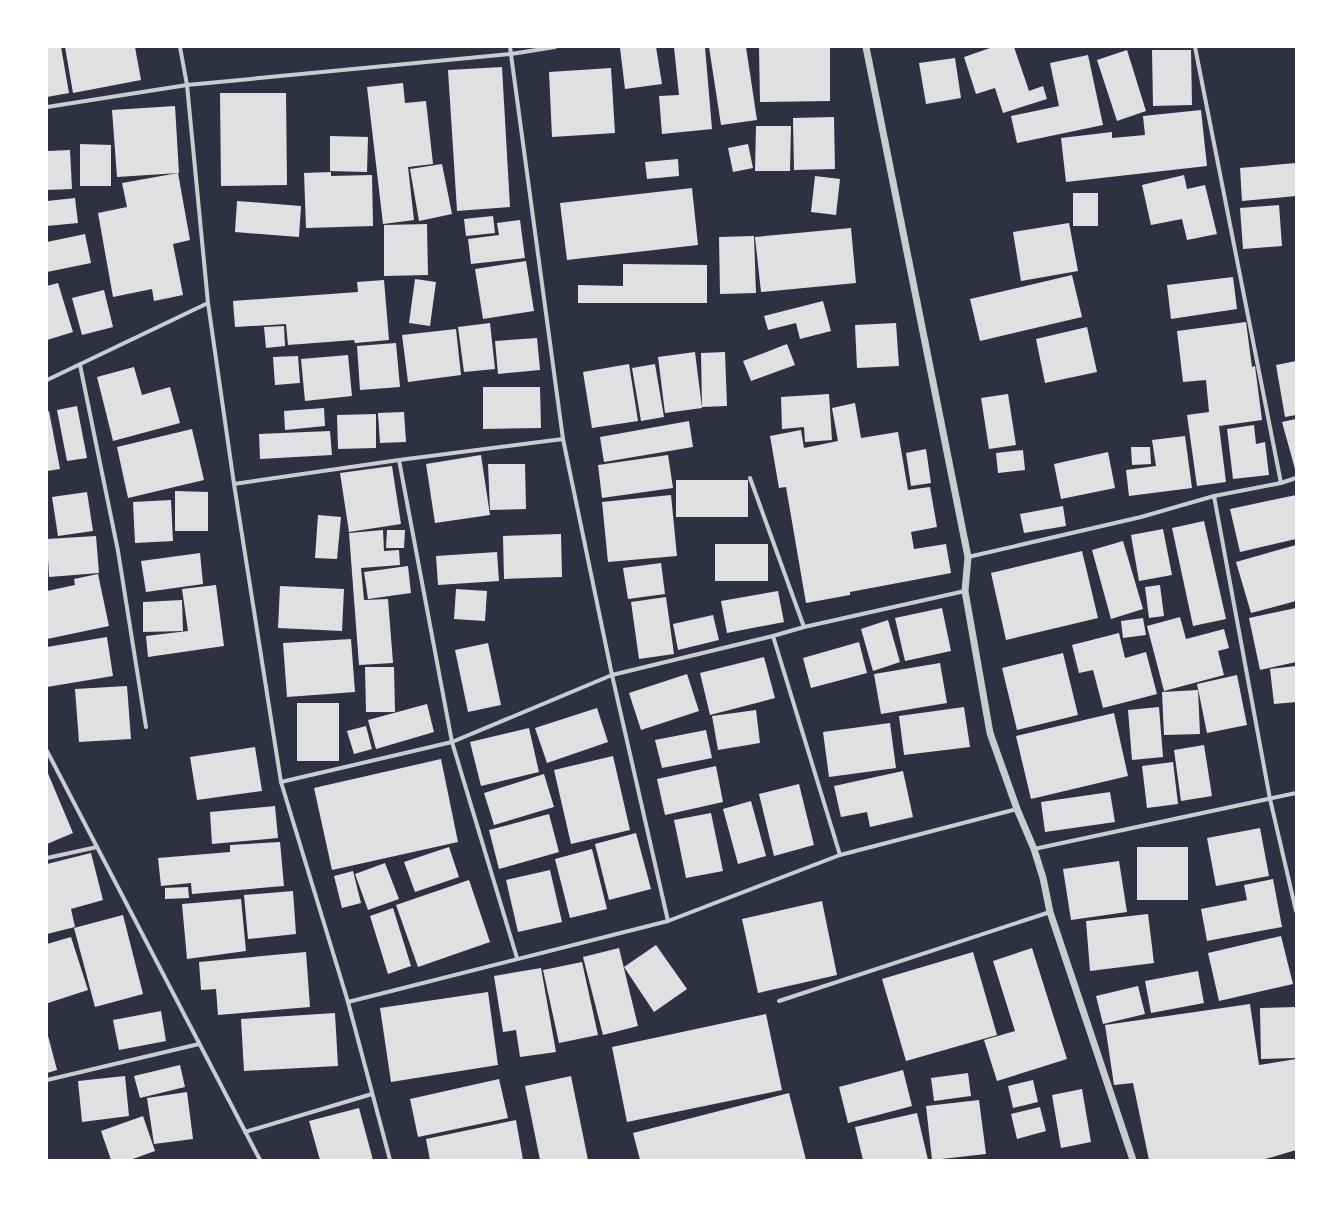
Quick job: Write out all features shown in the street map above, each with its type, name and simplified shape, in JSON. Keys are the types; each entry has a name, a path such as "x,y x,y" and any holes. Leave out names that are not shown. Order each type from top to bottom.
{"street":[{"path":"180,47 187,85 208,303 234,484 281,782 348,1002 390,1160"},
{"path":"510,47 563,439 612,675 668,921"},
{"path":"47,108 187,85 511,54 555,47"},
{"path":"866,47 968,557 965,591 990,733 1017,809 1034,849 1043,878 1050,912 1133,1160"},
{"path":"1195,47 1281,483"},
{"path":"47,380 208,303"},
{"path":"80,365 118,551 146,727"},
{"path":"234,484 398,460 563,439"},
{"path":"398,460 452,742 517,958"},
{"path":"750,478 804,627"},
{"path":"968,557 1141,517 1214,496 1281,483 1296,478"},
{"path":"1214,496 1270,799 1296,911"},
{"path":"281,782 452,742 612,675 773,636 804,627 965,591"},
{"path":"773,636 840,855"},
{"path":"47,751 260,1160"},
{"path":"1034,849 1296,793"},
{"path":"348,1002 668,921 840,855 1017,809"},
{"path":"47,858 97,847"},
{"path":"778,1001 1050,912"},
{"path":"47,1080 199,1044"},
{"path":"245,1132 372,1094"}],"building":[{"path":"47,47 61,47 69,93 47,97"},
{"path":"65,47 135,47 141,80 73,93"},
{"path":"656,47 662,84 625,89 620,48"},
{"path":"674,47 705,47 712,129 662,134 659,96 679,95"},
{"path":"709,47 746,47 757,120 721,125"},
{"path":"759,47 830,47 830,101 760,102"},
{"path":"993,47 1014,47 1029,91 1043,86 1047,99 1003,113 995,88 976,94 964,57"},
{"path":"1127,50 1146,111 1117,121 1097,60"},
{"path":"1152,50 1191,50 1192,105 1153,106"},
{"path":"1088,55 1103,125 1017,143 1011,116 1059,106 1050,63"},
{"path":"955,58 961,98 926,104 919,63"},
{"path":"502,67 510,207 457,211 448,70"},
{"path":"611,68 615,133 552,137 549,72"},
{"path":"403,83 405,103 426,101 433,164 408,167 414,220 383,224 367,87"},
{"path":"220,93 286,93 287,185 221,186"},
{"path":"175,106 179,173 117,177 112,110"},
{"path":"1201,110 1207,166 1066,182 1061,138 1112,132 1112,138 1145,135 1143,116"},
{"path":"834,117 835,169 794,170 793,118"},
{"path":"756,126 791,126 790,171 755,171"},
{"path":"330,136 368,137 367,172 330,171"},
{"path":"80,144 111,145 111,186 80,186"},
{"path":"748,144 753,168 733,172 728,148"},
{"path":"70,150 72,189 47,190 47,151"},
{"path":"678,159 679,176 647,179 645,162"},
{"path":"1296,163 1296,196 1242,201 1240,168"},
{"path":"442,164 452,214 419,221 410,169"},
{"path":"331,172 331,176 372,175 373,226 306,228 304,173"},
{"path":"178,173 190,240 173,244 183,295 154,301 152,289 113,297 98,213 127,207 122,183"},
{"path":"1184,175 1187,189 1205,185 1217,234 1187,240 1182,219 1151,225 1142,185"},
{"path":"815,176 840,179 836,215 811,212"},
{"path":"692,188 698,245 567,260 560,203"},
{"path":"1073,193 1098,193 1098,226 1073,226"},
{"path":"75,198 78,223 47,226 47,201"},
{"path":"237,201 301,206 299,237 235,232"},
{"path":"1279,205 1282,246 1243,249 1240,208"},
{"path":"493,216 495,233 466,236 464,219"},
{"path":"520,220 525,258 471,264 468,239 499,235 497,223"},
{"path":"1069,223 1078,271 1021,281 1013,232"},
{"path":"427,224 428,275 384,276 384,225"},
{"path":"851,228 856,283 761,292 755,237"},
{"path":"85,234 91,263 47,272 47,242"},
{"path":"754,236 756,293 720,294 719,237"},
{"path":"526,261 534,311 483,319 475,269"},
{"path":"623,264 707,265 707,303 578,303 578,285 623,286"},
{"path":"1072,275 1082,317 980,341 970,299"},
{"path":"1233,277 1237,309 1171,319 1167,285"},
{"path":"415,279 436,282 430,326 409,323"},
{"path":"384,280 389,340 355,343 354,340 288,345 286,324 235,327 233,301 358,292 357,282"},
{"path":"58,283 73,332 47,340 47,286"},
{"path":"104,290 113,327 82,335 72,298"},
{"path":"823,301 831,331 800,339 796,323 768,330 764,316"},
{"path":"1246,322 1252,367 1255,366 1262,420 1219,426 1226,482 1197,486 1187,415 1209,412 1206,380 1183,382 1177,331"},
{"path":"490,323 495,369 464,372 458,327"},
{"path":"896,323 899,366 857,368 855,325"},
{"path":"284,326 285,346 266,348 264,327"},
{"path":"1087,327 1097,372 1045,383 1036,339"},
{"path":"456,329 461,375 408,382 402,335"},
{"path":"537,338 540,370 498,374 495,341"},
{"path":"396,343 400,387 360,390 357,346"},
{"path":"787,344 795,365 751,381 743,361"},
{"path":"695,352 702,408 665,413 658,357"},
{"path":"725,352 727,406 702,407 701,353"},
{"path":"348,355 352,396 305,401 301,359"},
{"path":"298,356 300,383 275,385 273,357"},
{"path":"1296,361 1296,415 1285,417 1276,365"},
{"path":"629,364 638,421 592,428 583,372"},
{"path":"655,364 664,417 641,421 632,368"},
{"path":"134,367 142,395 170,387 180,423 113,441 97,377"},
{"path":"483,387 540,387 541,428 483,429"},
{"path":"829,394 832,440 805,442 804,427 782,429 781,397"},
{"path":"1008,394 1016,445 989,449 981,398"},
{"path":"855,403 861,438 898,432 908,490 930,487 937,527 911,532 914,549 946,544 951,573 850,592 850,595 806,603 786,487 779,488 770,436 801,430 804,448 838,441 832,408"},
{"path":"77,406 87,458 67,461 57,410"},
{"path":"324,408 325,426 285,430 284,411"},
{"path":"49,411 60,469 47,471 47,412"},
{"path":"404,412 406,442 380,443 378,413"},
{"path":"376,414 376,448 338,449 337,415"},
{"path":"1296,419 1296,469 1295,469 1282,422"},
{"path":"689,421 693,447 604,462 600,437"},
{"path":"1254,425 1256,444 1265,442 1269,475 1233,479 1227,429"},
{"path":"192,429 204,480 128,498 117,447"},
{"path":"330,431 332,455 260,459 259,434"},
{"path":"1185,436 1192,488 1129,496 1126,470 1156,466 1152,440"},
{"path":"1131,447 1150,447 1151,464 1132,465"},
{"path":"926,449 931,483 911,486 906,453"},
{"path":"1023,450 1025,470 998,473 996,453"},
{"path":"1108,452 1115,488 1061,499 1054,464"},
{"path":"481,455 490,515 435,523 426,464"},
{"path":"668,455 673,488 602,498 598,465"},
{"path":"488,464 525,464 526,509 490,510"},
{"path":"392,466 401,524 349,532 340,473"},
{"path":"676,480 748,480 748,517 676,517"},
{"path":"175,491 208,492 208,531 175,531"},
{"path":"87,492 93,531 58,536 52,497"},
{"path":"671,495 677,556 608,562 602,502"},
{"path":"1296,495 1296,539 1240,552 1230,509"},
{"path":"171,500 173,541 135,543 133,502"},
{"path":"1063,506 1066,526 1024,533 1020,514"},
{"path":"318,515 341,517 337,559 315,558"},
{"path":"1204,521 1226,619 1193,626 1172,528"},
{"path":"1163,529 1172,575 1139,581 1131,535"},
{"path":"383,530 384,551 399,550 400,565 361,568 364,600 388,599 393,663 359,665 349,533"},
{"path":"387,530 405,530 404,548 386,548"},
{"path":"561,534 562,577 504,579 503,536"},
{"path":"96,536 99,573 49,577 47,539"},
{"path":"1123,541 1143,609 1111,619 1092,550"},
{"path":"715,544 768,544 768,581 715,581"},
{"path":"1296,545 1296,601 1251,613 1236,562"},
{"path":"1082,551 1098,618 1006,640 991,573"},
{"path":"497,552 499,581 438,585 436,556"},
{"path":"200,553 203,584 146,592 141,561"},
{"path":"661,563 665,594 628,599 623,568"},
{"path":"408,566 411,593 368,599 364,572"},
{"path":"98,574 109,626 47,639 47,591 75,585 74,579"},
{"path":"216,585 224,646 148,657 146,636 188,631 182,589"},
{"path":"1160,585 1164,616 1149,618 1145,587"},
{"path":"280,586 344,589 342,631 278,628"},
{"path":"456,589 487,591 485,621 454,619"},
{"path":"778,591 784,622 727,633 721,601"},
{"path":"666,597 674,654 639,659 631,602"},
{"path":"182,600 183,631 143,632 143,602"},
{"path":"942,608 951,651 905,661 895,618"},
{"path":"1296,608 1296,662 1260,670 1249,618"},
{"path":"713,615 719,640 678,650 673,624"},
{"path":"1180,617 1186,639 1224,629 1229,648 1218,651 1224,675 1164,691 1147,626"},
{"path":"1143,618 1146,635 1123,638 1121,621"},
{"path":"888,620 900,662 873,671 861,629"},
{"path":"1119,633 1125,658 1146,652 1157,694 1103,708 1093,670 1079,673 1072,645"},
{"path":"107,637 113,676 47,687 47,647"},
{"path":"351,639 355,692 287,697 283,643"},
{"path":"859,642 867,673 811,688 803,658"},
{"path":"488,643 501,705 468,712 455,650"},
{"path":"1063,653 1078,715 1017,730 1002,668"},
{"path":"764,657 775,698 710,715 700,673"},
{"path":"940,663 947,703 881,714 874,674"},
{"path":"1296,666 1296,702 1274,704 1270,669"},
{"path":"365,667 394,667 395,712 366,712"},
{"path":"687,674 699,711 641,730 629,693"},
{"path":"1237,675 1247,725 1207,733 1197,684"},
{"path":"127,686 131,739 79,742 75,689"},
{"path":"1198,690 1200,734 1164,735 1162,692"},
{"path":"297,703 339,703 339,761 297,761"},
{"path":"427,704 434,732 376,749 368,720"},
{"path":"964,707 970,747 904,755 899,716"},
{"path":"1159,707 1163,757 1132,760 1128,710"},
{"path":"597,708 608,742 547,763 535,728"},
{"path":"756,710 760,743 718,750 712,716"},
{"path":"1114,713 1128,776 1031,799 1016,736"},
{"path":"890,723 896,768 829,777 823,732"},
{"path":"366,726 372,749 354,754 347,731"},
{"path":"529,728 539,772 481,786 470,742"},
{"path":"706,730 712,758 662,768 655,740"},
{"path":"1204,745 1212,796 1181,801 1174,750"},
{"path":"255,747 262,791 197,800 190,757"},
{"path":"613,756 630,830 571,844 554,770"},
{"path":"441,759 458,842 332,870 314,788"},
{"path":"1173,762 1178,804 1147,808 1142,766"},
{"path":"716,766 723,802 665,815 657,779"},
{"path":"47,771 73,833 47,844"},
{"path":"903,771 913,817 870,827 867,812 841,817 834,786"},
{"path":"544,774 554,807 494,825 484,793"},
{"path":"799,784 814,845 774,856 759,794"},
{"path":"1110,792 1115,822 1045,832 1041,802"},
{"path":"751,801 766,856 738,864 723,809"},
{"path":"275,806 278,838 212,844 210,812"},
{"path":"711,813 723,871 686,878 674,820"},
{"path":"549,814 559,852 499,869 489,830"},
{"path":"1260,828 1269,876 1216,886 1207,838"},
{"path":"636,833 651,889 609,900 595,844"},
{"path":"280,842 284,886 192,894 191,883 161,886 158,858 230,852 230,845"},
{"path":"449,847 459,877 415,892 404,862"},
{"path":"1137,847 1188,847 1188,900 1137,900"},
{"path":"592,849 607,909 570,918 555,859"},
{"path":"91,853 103,900 71,909 75,927 47,934 47,864"},
{"path":"1119,861 1127,912 1071,920 1063,869"},
{"path":"385,863 399,899 368,910 355,874"},
{"path":"550,870 562,922 518,932 506,880"},
{"path":"353,871 361,903 342,908 334,876"},
{"path":"1273,879 1282,927 1207,941 1201,909 1247,900 1244,885"},
{"path":"469,880 490,942 418,967 396,905"},
{"path":"188,887 189,898 165,899 165,888"},
{"path":"293,891 296,934 248,939 244,895"},
{"path":"241,899 246,951 187,959 182,904"},
{"path":"822,901 837,975 758,993 742,919"},
{"path":"393,908 411,966 388,974 370,916"},
{"path":"1148,914 1154,963 1090,971 1086,921"},
{"path":"123,915 143,994 95,1007 74,928"},
{"path":"1281,936 1293,984 1219,1001 1208,953"},
{"path":"71,937 88,990 48,1003 47,944"},
{"path":"656,945 687,989 654,1012 624,967"},
{"path":"619,948 638,1026 603,1035 583,957"},
{"path":"1032,948 1067,1059 997,1081 984,1040 1015,1031 993,961"},
{"path":"306,952 310,1007 218,1015 216,989 201,990 199,962"},
{"path":"973,952 997,1035 906,1061 882,979"},
{"path":"582,962 598,1035 559,1043 543,970"},
{"path":"541,968 556,1052 520,1057 516,1030 503,1032 494,976"},
{"path":"1198,971 1204,1003 1151,1013 1145,981"},
{"path":"1138,986 1145,1014 1103,1024 1096,996"},
{"path":"488,992 498,1065 391,1082 380,1008"},
{"path":"1250,1004 1259,1065 1296,1059 1296,1150 1262,1160 1149,1160 1133,1083 1114,1085 1105,1025"},
{"path":"1296,1007 1296,1058 1261,1059 1260,1008"},
{"path":"161,1011 166,1041 119,1050 113,1020"},
{"path":"335,1013 338,1066 244,1071 241,1019"},
{"path":"766,1014 782,1090 627,1122 612,1047"},
{"path":"47,1032 57,1070 47,1073"},
{"path":"180,1065 185,1087 140,1098 134,1076"},
{"path":"903,1070 912,1106 848,1123 839,1087"},
{"path":"968,1073 971,1096 934,1101 931,1078"},
{"path":"125,1076 129,1116 82,1122 78,1081"},
{"path":"571,1076 588,1160 540,1160 525,1086"},
{"path":"499,1079 508,1118 418,1137 410,1099"},
{"path":"1033,1080 1038,1102 1013,1108 1008,1086"},
{"path":"1082,1089 1091,1142 1061,1148 1052,1095"},
{"path":"187,1092 193,1139 154,1144 147,1098"},
{"path":"789,1093 806,1160 640,1160 633,1133"},
{"path":"979,1100 986,1154 932,1160 926,1106"},
{"path":"1040,1107 1046,1131 1017,1139 1011,1114"},
{"path":"359,1108 373,1160 320,1160 309,1121"},
{"path":"917,1113 928,1160 863,1160 855,1127"},
{"path":"143,1116 155,1151 130,1160 111,1160 101,1131"},
{"path":"516,1120 523,1160 430,1160 426,1139"}]}
